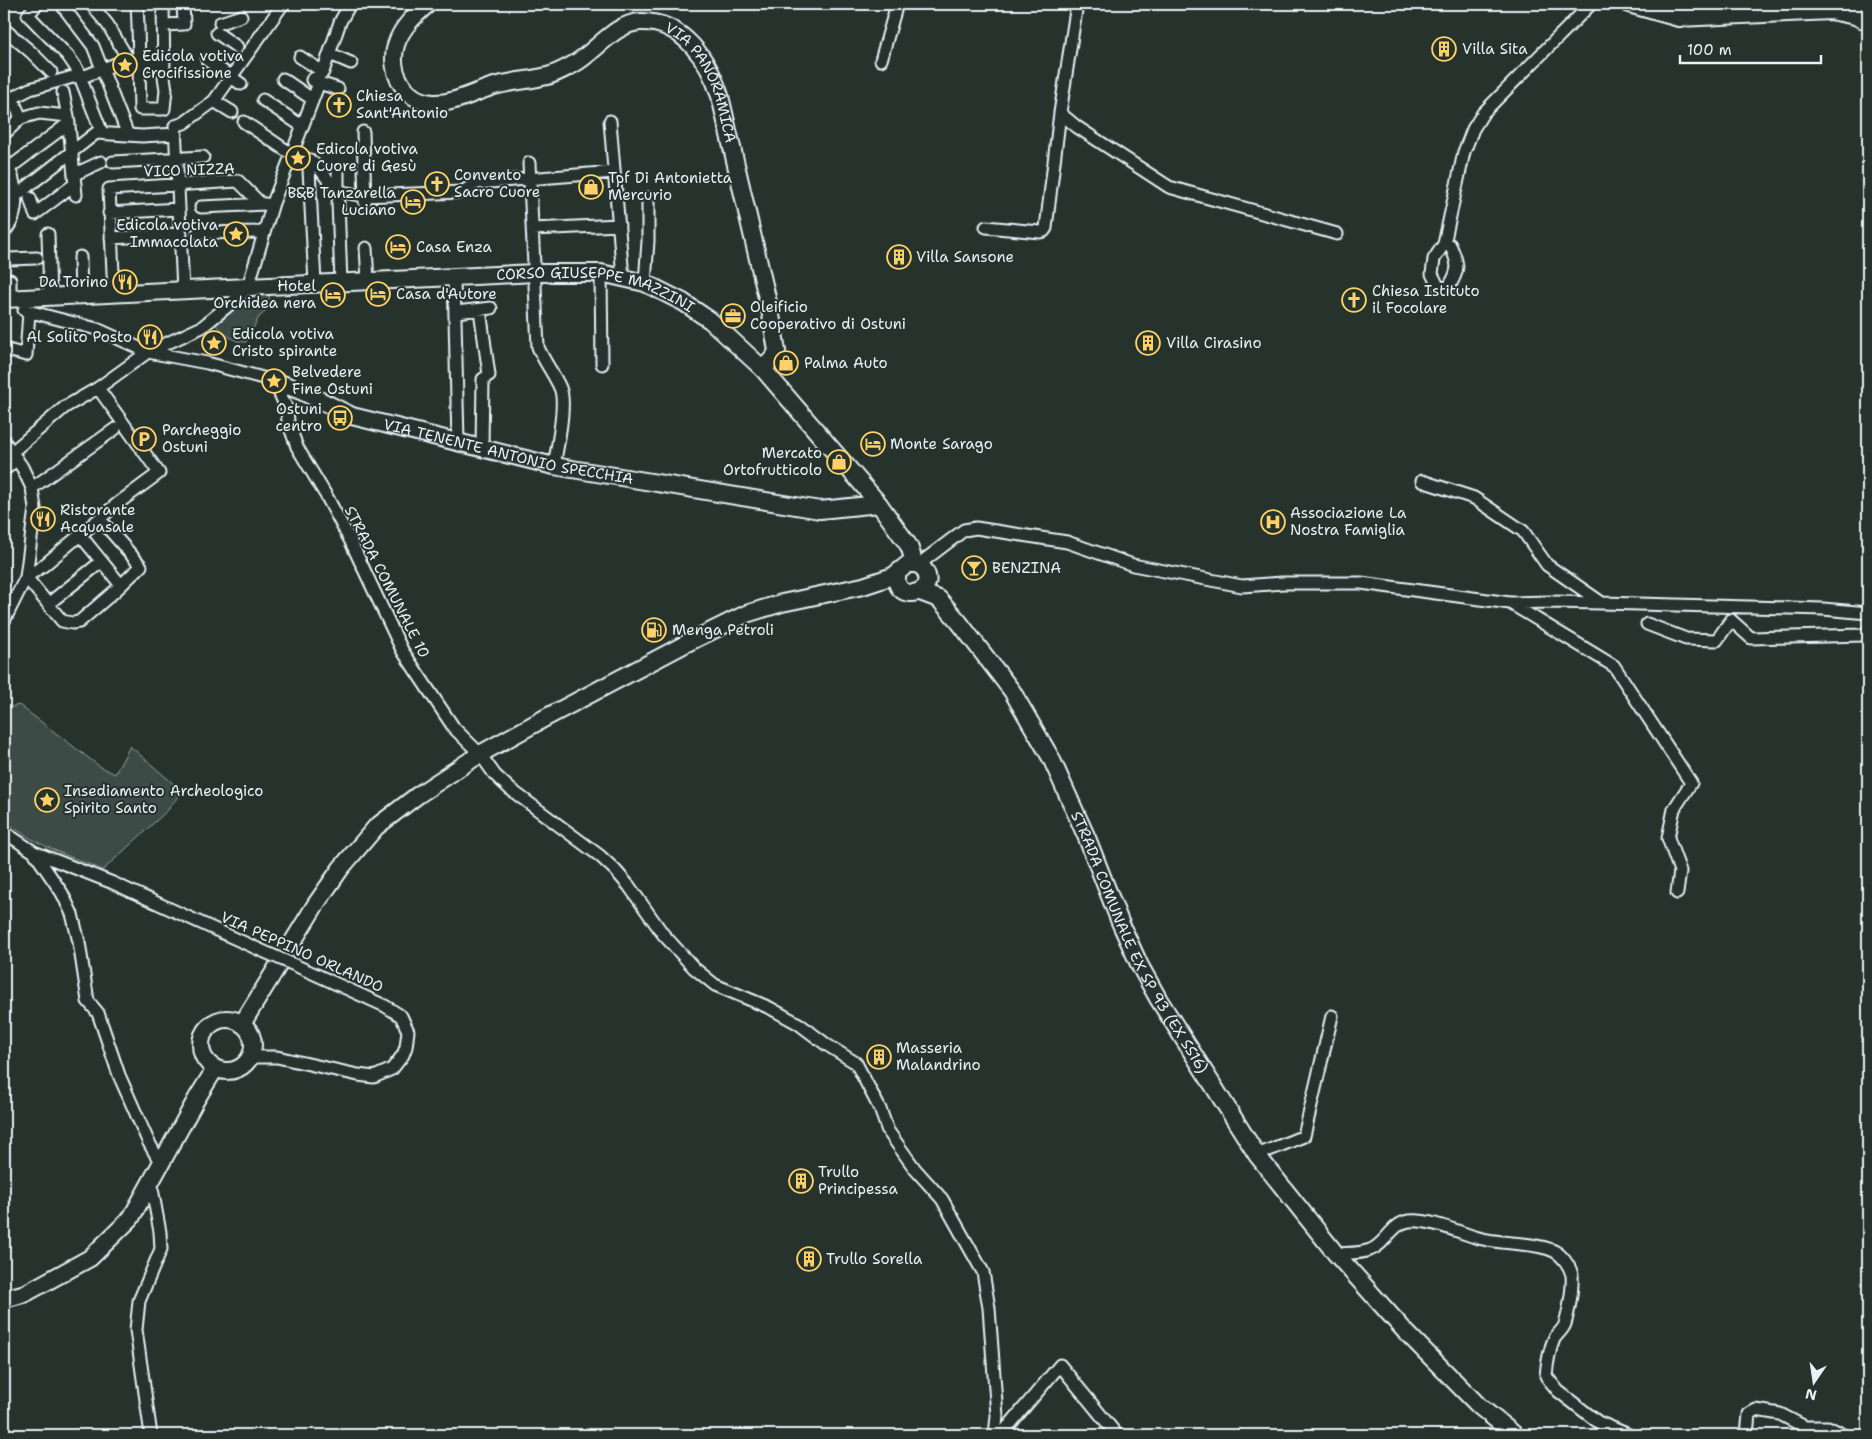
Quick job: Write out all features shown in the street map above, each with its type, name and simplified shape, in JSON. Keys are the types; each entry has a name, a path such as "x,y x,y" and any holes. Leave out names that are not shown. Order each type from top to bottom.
{"main road":[{"name":"VIA PANORAMICA","path":"428,4 405,27 396,45 394,62 397,77 412,97 431,103 446,103 498,85 549,76 576,63 618,29 639,22 657,23 672,29 689,43 704,60 714,78 720,96 771,314 777,351 763,369"},
{"path":"1628,4 1679,18 1831,11 1860,14"},
{"name":"CORSO GIUSEPPE MAZZINI","path":"7,299 535,273 601,274 645,283 683,302 711,321 763,369 879,504 904,539 912,575"},
{"name":"VIA TENENTE ANTONIO SPECCHIA","path":"274,381 301,391 352,416 554,466 820,510 879,504"},
{"path":"242,1024 316,904 342,868 376,827 418,795 480,754 689,642 746,614 792,601 863,586 893,576 912,575"},
{"name":"STRADA COMUNALE EX SP 93 (EX SS16)","path":"912,575 935,583 959,622 1012,691 1047,751 1087,838 1120,922 1140,966 1159,1000 1257,1155 1336,1254 1411,1337 1479,1406 1515,1435"},
{"path":"218,1020 235,1020 242,1024 251,1036 253,1043 250,1058 231,1071 215,1069 208,1064 200,1048 204,1031 218,1020"},
{"path":"4,1299 26,1292 90,1258 131,1218 215,1069"}],"street":[{"path":"37,4 28,14 68,56 80,75 102,133"},
{"path":"60,4 93,46 128,135"},
{"path":"91,4 135,61"},
{"path":"137,4 140,45 135,61 140,110 164,109 166,90 163,4"},
{"path":"164,25 184,24 183,4"},
{"path":"4,205 96,133 128,135 176,130 214,101 236,80 243,51 283,4"},
{"path":"4,470 15,455 66,407 98,388 148,352 202,327 240,296 248,287 264,232 267,204 302,126 340,22 350,4"},
{"path":"881,60 897,4"},
{"path":"986,228 1044,231 1046,228 1060,113 1077,4"},
{"path":"1444,244 1464,152 1473,129 1483,113 1591,4"},
{"path":"241,16 218,28 243,51"},
{"path":"4,29 51,72"},
{"path":"323,39 331,50 351,63"},
{"path":"300,57 338,90"},
{"path":"207,60 236,80"},
{"path":"21,118 6,94 80,75 85,76 103,68 135,61 164,63"},
{"path":"282,78 312,99"},
{"path":"63,92 75,184"},
{"path":"263,100 302,126"},
{"path":"214,101 232,112"},
{"path":"4,134 21,118 39,113 68,120"},
{"path":"1060,113 1077,127 1169,186 1337,234"},
{"path":"4,232 8,228 16,206 16,194 5,166 68,120"},
{"path":"610,121 623,278"},
{"path":"244,122 290,153 310,160 338,190 365,199 462,192 477,183 614,172"},
{"path":"176,130 183,290"},
{"path":"363,132 365,199"},
{"path":"30,198 35,214 107,162 204,157"},
{"path":"529,163 538,347 543,360 561,390 563,403 554,466"},
{"path":"309,170 315,283"},
{"path":"338,172 338,190"},
{"name":"VICO NIZZA","path":"109,213 108,189 179,184 238,181 267,204"},
{"path":"645,283 648,241 648,198"},
{"path":"338,202 341,282"},
{"path":"201,207 267,204"},
{"path":"114,294 109,213 179,209"},
{"path":"532,229 619,225"},
{"path":"198,234 264,232"},
{"path":"48,234 50,297"},
{"path":"111,238 181,234"},
{"path":"366,248 368,280"},
{"path":"80,257 81,295"},
{"path":"9,259 37,258"},
{"path":"601,274 602,364"},
{"path":"454,276 458,442"},
{"path":"7,299 10,280"},
{"path":"456,312 485,309 489,375 483,378 482,448"},
{"name":"VIA TENENTE ANTONIO SPECCHIA","path":"4,349 26,355 26,311 97,329 148,352 207,363 274,381"},
{"name":"STRADA COMUNALE 10","path":"274,381 287,409 288,422 297,447 327,497 402,650 454,728 480,754 495,775 510,789 600,856 615,870 629,886 663,934 694,968 715,985 770,1008 799,1024 827,1045 856,1063 880,1109 888,1131 915,1169 942,1198 983,1272 989,1308 997,1416 995,1435"},
{"path":"26,577 43,566 159,473 98,388"},
{"path":"32,488 115,429"},
{"path":"4,441 15,455 32,488 35,508 26,577 4,621"},
{"path":"1422,481 1474,498 1523,531 1547,565 1602,603"},
{"path":"26,577 62,621 79,622 141,566 100,519"},
{"path":"912,575 964,530 976,528 1067,542 1133,565 1227,585 1361,583 1510,603 1551,602 1823,609 1868,613"},
{"path":"81,536 120,584"},
{"path":"48,604 101,562"},
{"path":"1510,603 1614,666 1691,783 1674,809 1668,838 1680,871 1677,894"},
{"path":"1647,624 1686,639 1717,640 1731,620 1751,638 1863,635 1868,630"},
{"name":"VIA PEPPINO ORLANDO","path":"4,832 34,852 113,883 385,1006 401,1016 408,1031 403,1055 392,1069 374,1077 277,1057 250,1058"},
{"path":"34,852 62,893 72,914 79,942 84,987 88,1001 98,1013 119,1075 148,1141 161,1164"},
{"path":"1257,1155 1304,1136 1332,1016"},
{"path":"151,1183 160,1232 161,1249 139,1301 136,1330 151,1435"},
{"path":"1336,1254 1369,1251 1380,1245 1396,1226 1407,1221 1459,1231 1476,1238 1555,1252 1565,1261 1571,1272 1573,1284 1565,1325 1554,1338 1546,1376 1558,1391 1598,1422 1629,1435"},
{"path":"1001,1435 1060,1365 1117,1435"},
{"path":"1747,1435 1749,1414 1756,1410 1780,1414 1805,1427 1828,1427 1844,1435"}],"shaded area":[{"path":"270,295 265,312 259,317 246,342 233,339 216,325 250,297"},
{"path":"19,705 99,766 115,774 130,746 183,792 169,809 103,870 26,836 4,819 4,709"}],"place":[{"name":"Villa Sita","path":"1444,49"},
{"name":"Edicola votiva Crocifissione","path":"125,65"},
{"name":"Chiesa Sant'Antonio","path":"339,105"},
{"name":"Edicola votiva Cuore di Gesù","path":"298,158"},
{"name":"Convento Sacro Cuore","path":"437,184"},
{"name":"Tpf Di Antonietta Mercurio","path":"591,187"},
{"name":"B&B Tanzarella Luciano","path":"413,202"},
{"name":"Edicola votiva Immacolata","path":"236,234"},
{"name":"Casa Enza","path":"398,247"},
{"name":"Villa Sansone","path":"899,257"},
{"name":"Da Torino","path":"125,282"},
{"name":"Casa d'Autore","path":"378,294"},
{"name":"Hotel Orchidea nera","path":"333,295"},
{"name":"Chiesa Istituto il Focolare","path":"1354,300"},
{"name":"Oleificio Cooperativo di Ostuni","path":"733,316"},
{"name":"Al Solito Posto","path":"150,337"},
{"name":"Edicola votiva Cristo spirante","path":"214,343"},
{"name":"Villa Cirasino","path":"1148,343"},
{"name":"Palma Auto","path":"786,363"},
{"name":"Belvedere Fine Ostuni","path":"274,381"},
{"name":"Ostuni centro","path":"340,418"},
{"name":"Parcheggio Ostuni","path":"144,439"},
{"name":"Monte Sarago","path":"873,444"},
{"name":"Mercato Ortofrutticolo","path":"839,462"},
{"name":"Ristorante Acquasale","path":"43,519"},
{"name":"Associazione La Nostra Famiglia","path":"1273,522"},
{"name":"BENZINA","path":"974,568"},
{"name":"Menga Petroli","path":"654,630"},
{"name":"Insediamento Archeologico Spirito Santo","path":"47,800"},
{"name":"Masseria Malandrino","path":"879,1057"},
{"name":"Trullo Principessa","path":"801,1181"},
{"name":"Trullo Sorella","path":"809,1259"}]}
